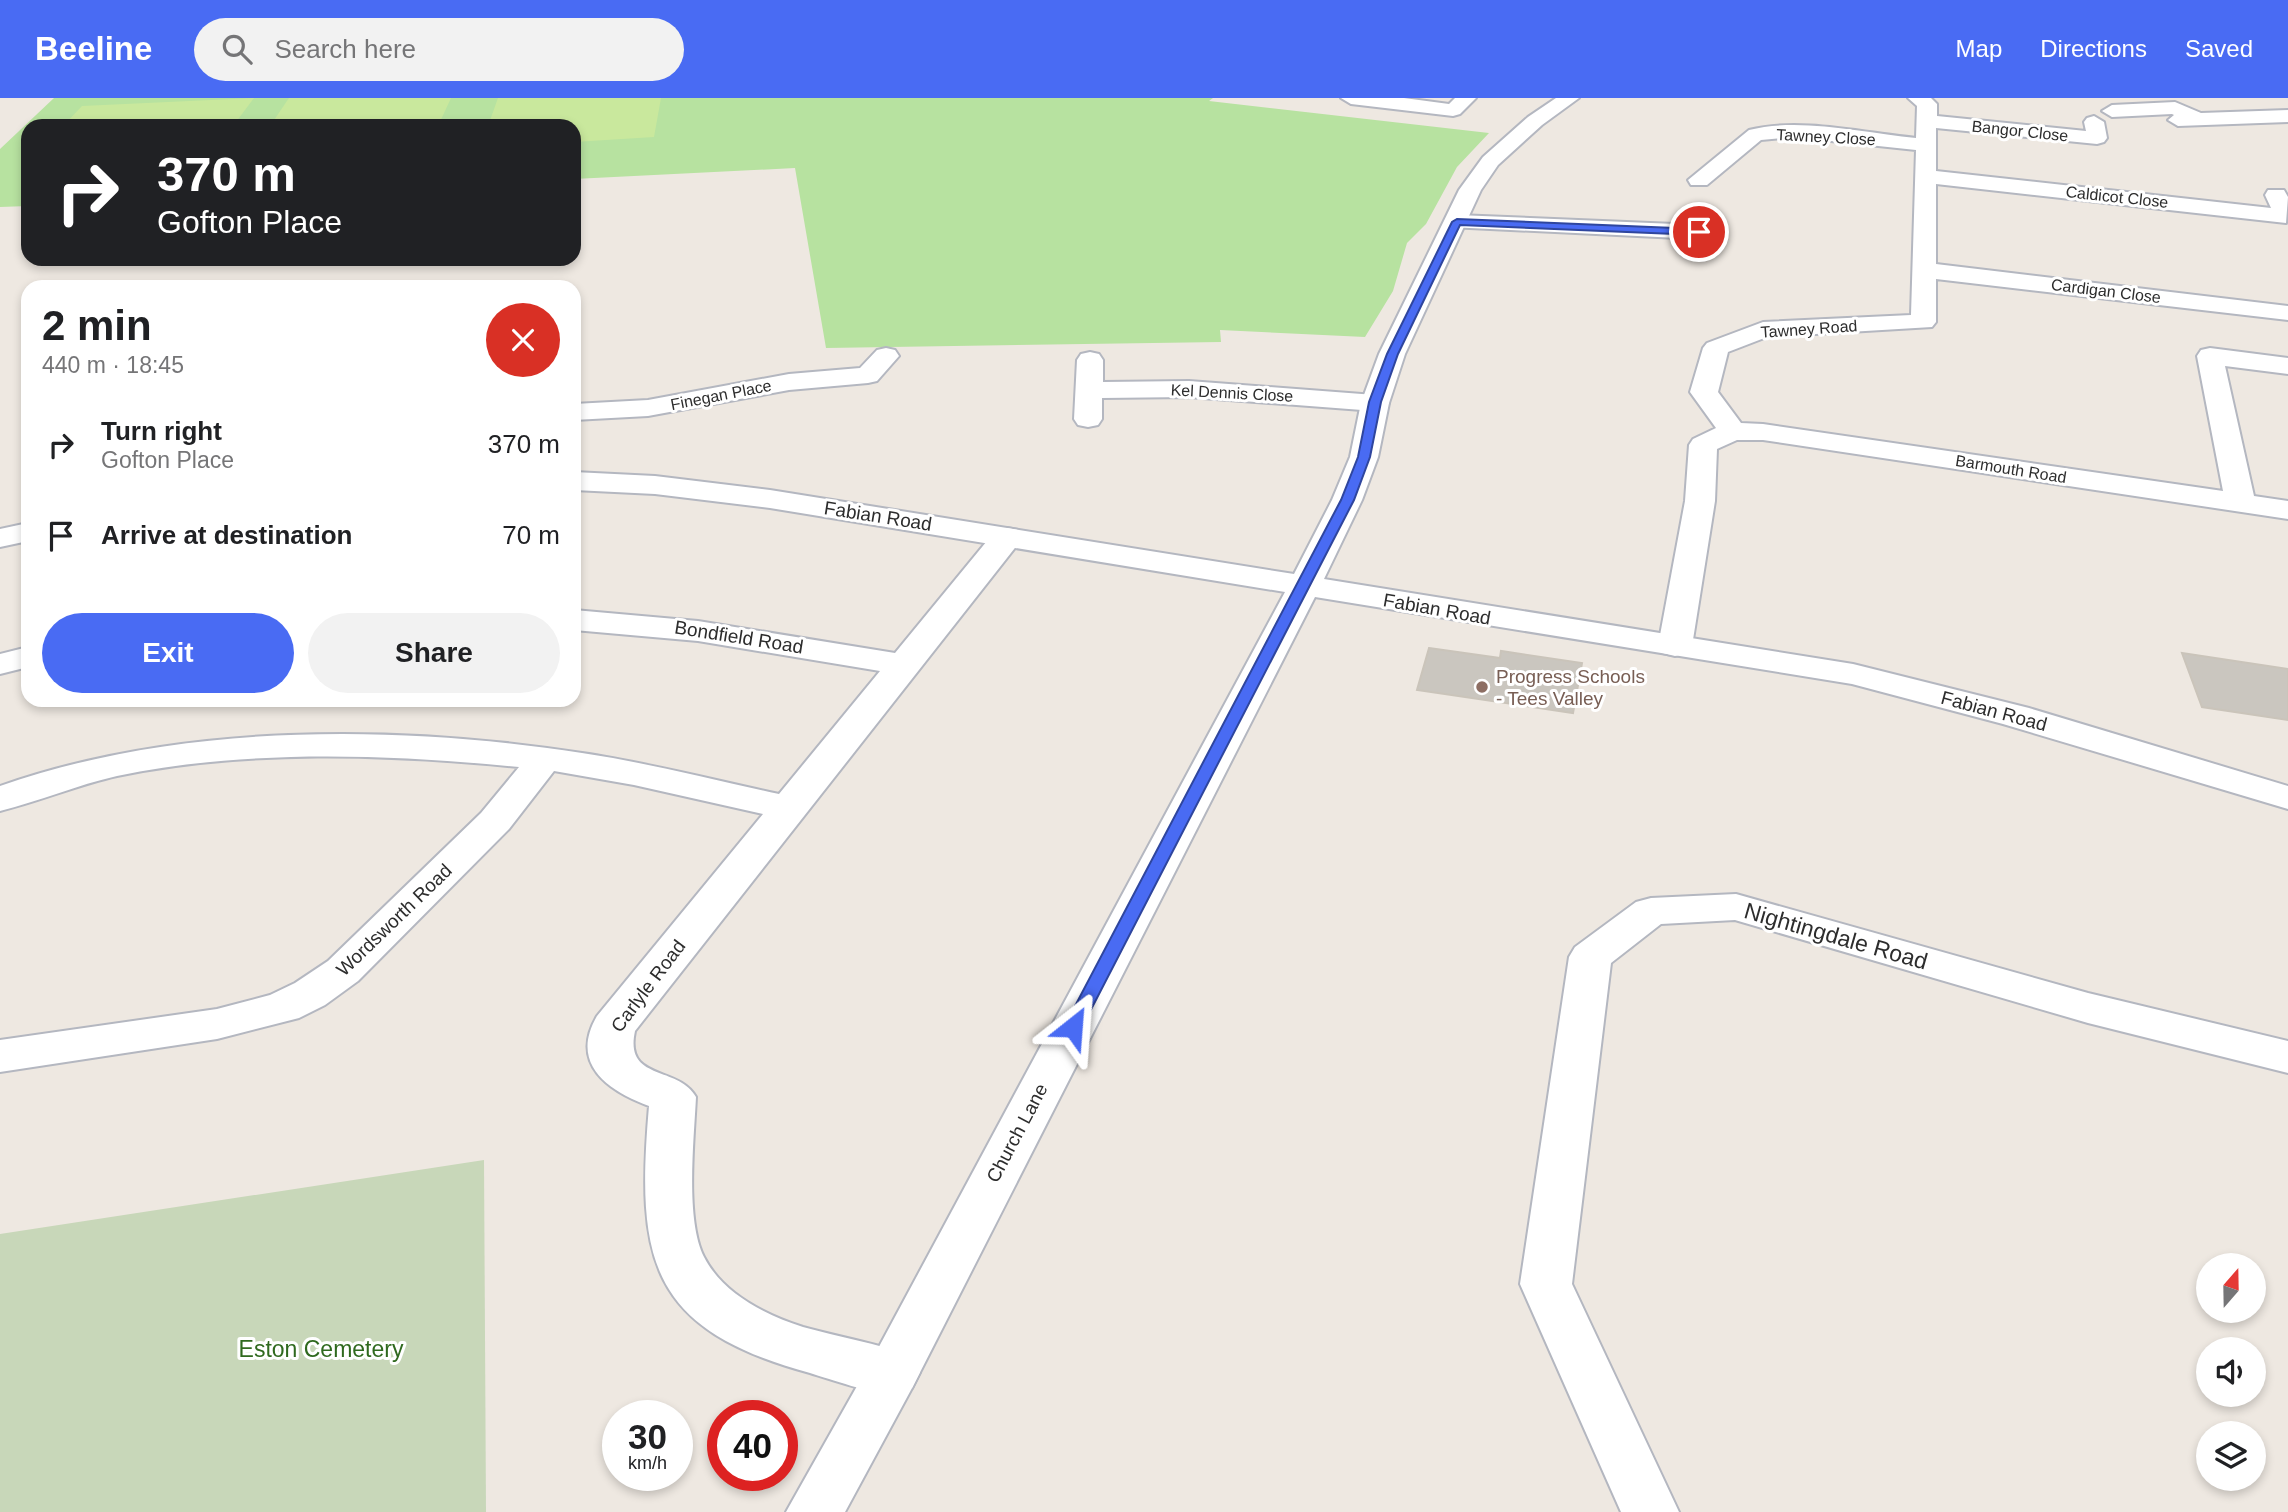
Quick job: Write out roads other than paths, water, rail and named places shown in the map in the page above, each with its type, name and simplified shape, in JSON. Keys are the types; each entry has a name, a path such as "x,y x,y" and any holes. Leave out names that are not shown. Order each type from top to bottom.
{"street":[{"path":"1351,98 1392,100 1453,110 1466,98"},
{"name":"Church Lane","path":"815,1512 893,1371 1303,586 1356,478 1364,457 1375,402 1392,354 1470,190 1490,161 1535,121 1569,98"},
{"name":"Tawney Road","path":"1733,431 1704,392 1716,348 1763,330 1923,322 1927,104 1918,98"},
{"path":"2112,111 2175,108 2187,120 2288,116"},
{"name":"Bangor Close","path":"1926,133 2097,138 2094,122"},
{"name":"Tawney Close","path":"1699,180 1756,134 1793,131 1926,133"},
{"name":"Caldicot Close","path":"1926,176 2286,216 2276,195"},
{"path":"1457,222 1699,232"},
{"name":"Cardigan Close","path":"1924,270 2288,313"},
{"path":"2240,503 2210,356 2288,366"},
{"path":"1088,419 1090,360"},
{"name":"Finegan Place","path":"581,412 657,407 877,365 895,389"},
{"name":"Kel Dennis Close","path":"1089,390 1189,389 1375,402"},
{"path":"1675,646 1700,500 1703,445 1733,431"},
{"name":"Barmouth Road","path":"1733,431 1763,432 2288,510"},
{"name":"Fabian Road","path":"581,481 654,485 770,499 1853,674 2016,716 2288,798"},
{"path":"0,538 21,534"},
{"name":"Carlyle Road","path":"893,1371 782,1341 740,1325 705,1300 682,1266 672,1228 668,1163 673,1097 624,1076 614,1063 609,1050 613,1027 1007,537"},
{"name":"Bondfield Road","path":"581,620 678,627 768,640 903,665"},
{"path":"0,664 21,659"},
{"path":"0,799 36,785 118,763 263,747 394,747 491,752 543,759 619,771 789,808"},
{"name":"Wordsworth Road","path":"0,1056 240,1019 283,1007 310,994 343,971 495,821 525,786 543,759"},
{"name":"Nightingdale Road","path":"1650,1512 1546,1284 1590,957 1651,911 1736,907 2088,1008 2288,1057"}],"place":[{"name":"Progress Schools - Tees Valley","path":"1482,687"}],"park label":[{"name":"Eston Cemetery","path":"321,1349"}]}
